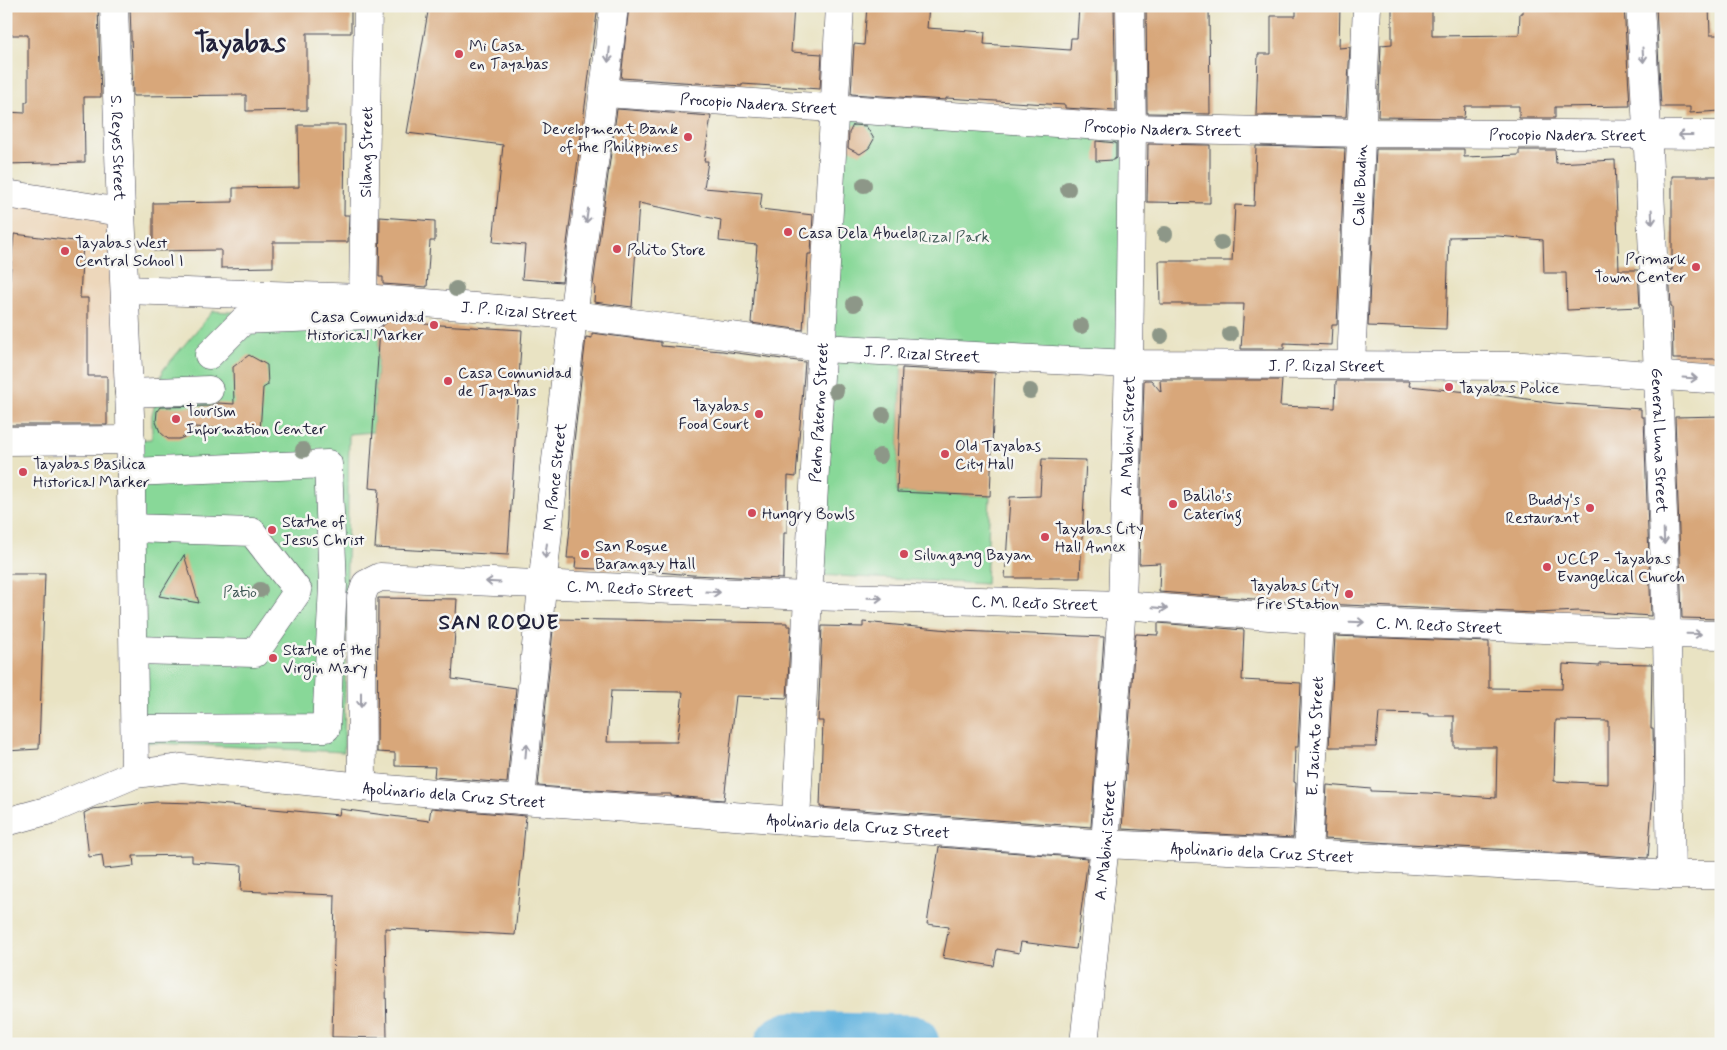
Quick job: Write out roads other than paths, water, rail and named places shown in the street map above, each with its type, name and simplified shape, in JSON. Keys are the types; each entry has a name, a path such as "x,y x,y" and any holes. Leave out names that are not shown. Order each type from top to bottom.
{"street":[{"name":"S. Reyes Street","path":"114,6 130,416 135,774"},
{"name":"Silang Street","path":"368,6 368,307"},
{"name":"M. Ponce Street","path":"521,800 542,584 573,315 605,92 614,6"},
{"name":"Pedro Paterno Street","path":"796,820 840,6"},
{"name":"A. Mabini Street","path":"1084,1044 1105,844 1122,605 1129,364 1132,128 1130,6"},
{"name":"Calle Budin","path":"1351,365 1367,6"},
{"name":"General Luna Street","path":"1640,6 1659,375 1667,634 1671,875"},
{"name":"Procopio Nadera Street","path":"605,92 1132,128 1362,133 1721,135"},
{"path":"6,194 121,212"},
{"name":"J. P. Rizal Street","path":"125,290 368,307 573,315 822,348 1129,364 1523,366 1721,380"},
{"path":"209,355 244,320 368,307"},
{"path":"6,441 130,416 209,390"},
{"path":"131,472 328,464 333,585 326,728 135,730"},
{"path":"132,528 252,532 298,591 255,653 134,650"},
{"name":"C. M. Recto Street","path":"298,591 333,585 364,591 380,577 808,596 1122,605 1320,620 1721,635"},
{"path":"362,787 364,591"},
{"name":"E. Jacinto Street","path":"1308,854 1320,620"},
{"name":"Apolinario dela Cruz Street","path":"6,822 50,810 135,774 182,768 362,787 1105,844 1671,875 1721,875"}],"waterway":[{"path":"784,1044 791,1041 910,1044"}],"place":[{"name":"Mi Casa en Tayabas","path":"459,54"},
{"name":"Development Bank of the Philippines","path":"688,137"},
{"name":"Casa Dela Abuela","path":"788,232"},
{"name":"Polito Store","path":"617,249"},
{"name":"Tayabas West Central School I","path":"65,251"},
{"name":"Primark Town Center","path":"1696,267"},
{"name":"Casa Comunidad Historical Marker","path":"434,325"},
{"name":"Casa Comunidad de Tayabas","path":"448,381"},
{"name":"Tayabas Police","path":"1449,387"},
{"name":"Tayabas Food Court","path":"759,414"},
{"name":"Tourism Information Center","path":"176,419"},
{"name":"Old Tayabas City Hall","path":"945,454"},
{"name":"Tayabas Basilica Historical Marker","path":"23,472"},
{"name":"Balilo's Catering","path":"1173,504"},
{"name":"Buddy's Restaurant","path":"1590,508"},
{"name":"Hungry Bowls","path":"752,513"},
{"name":"Statue of Jesus Christ","path":"272,530"},
{"name":"Tayabas City Hall Annex","path":"1045,537"},
{"name":"San Roque Barangay Hall","path":"585,554"},
{"name":"Silungang Bayan","path":"904,554"},
{"name":"UCCP - Tayabas Evangelical Church","path":"1547,567"},
{"name":"Tayabas City Fire Station","path":"1349,594"},
{"name":"Statue of the Virgin Mary","path":"273,658"}],"district":[{"name":"Tayabas","path":"240,42"},
{"name":"SAN ROQUE","path":"499,622"}],"park label":[{"name":"Rizal Park","path":"954,236"},
{"name":"Patio","path":"240,591"}]}
